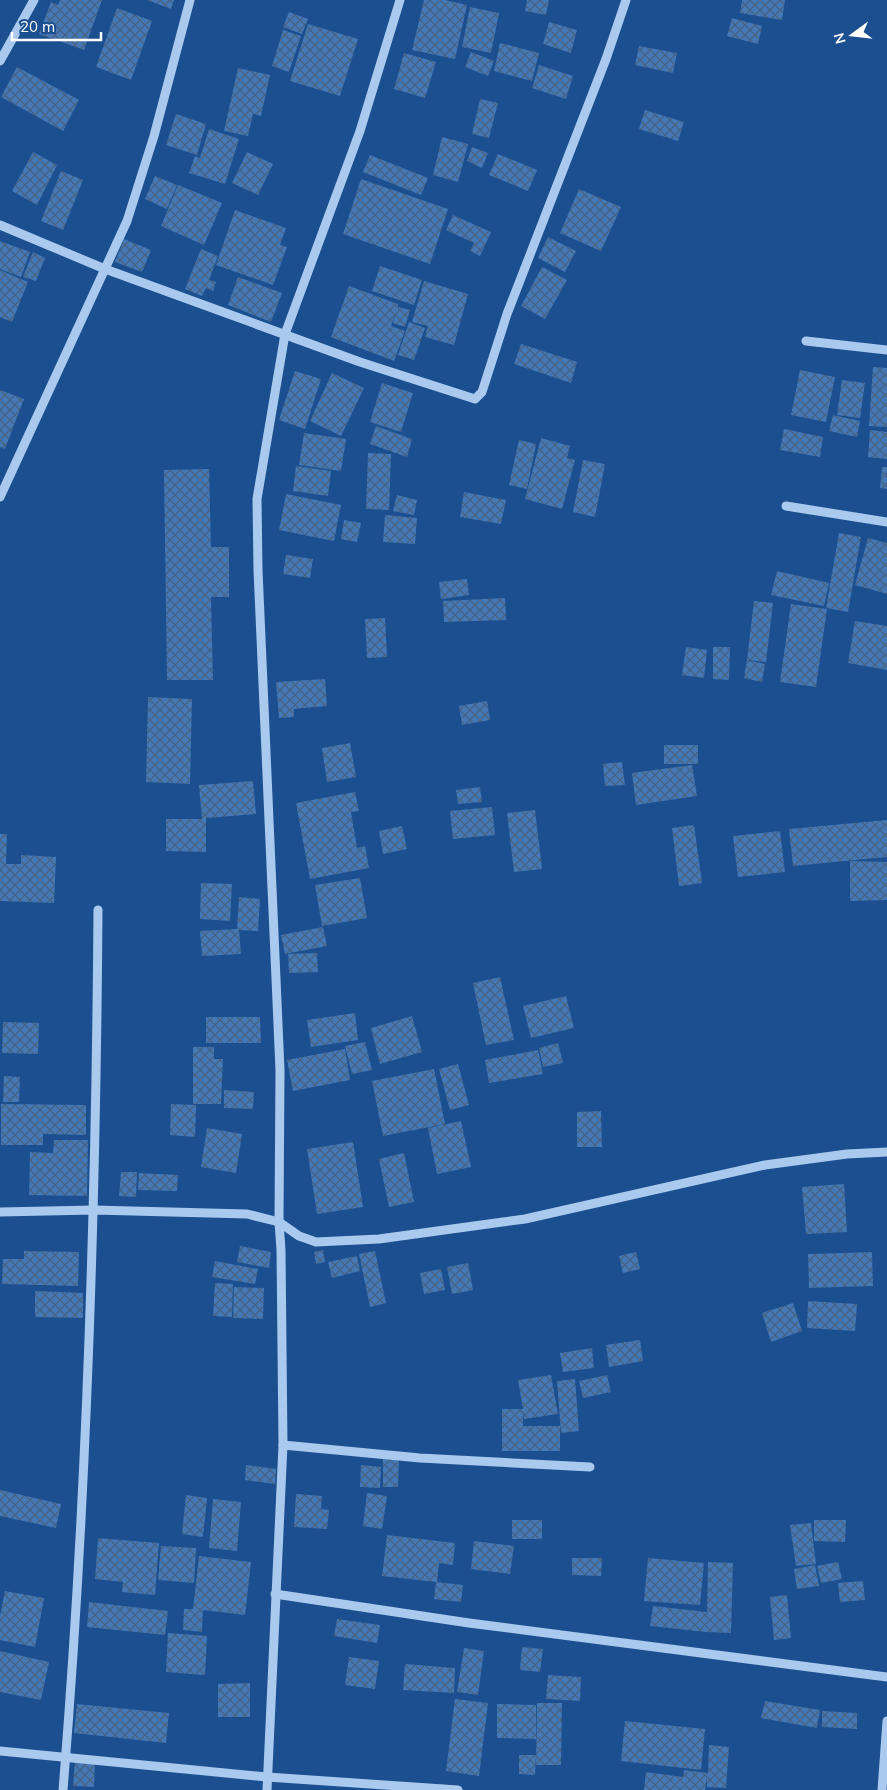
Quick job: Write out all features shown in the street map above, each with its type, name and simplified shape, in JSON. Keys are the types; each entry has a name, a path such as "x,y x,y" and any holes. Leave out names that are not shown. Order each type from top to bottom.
{"street":[{"path":"0,61 34,0"},
{"path":"0,496 127,221 154,136 190,0"},
{"path":"266,1790 283,1445 279,1222 280,1070 258,570 257,499 285,334 360,131 400,0"},
{"path":"0,225 105,270 360,362 474,399 482,392 507,314 606,59 626,0"},
{"path":"806,340 887,350"},
{"path":"786,506 887,522"},
{"path":"63,1790 84,1469 94,1210 98,910"},
{"path":"0,1212 94,1210 247,1214 279,1222 299,1236 316,1242 379,1239 525,1219 765,1165 847,1154 887,1152"},
{"path":"283,1445 420,1458 590,1467"},
{"path":"275,1594 470,1623 887,1677"},
{"path":"882,1790 887,1721"},
{"path":"0,1751 267,1777 458,1790"}],"building":[{"path":"60,0 102,0 84,50 39,34 51,2 58,5"},
{"path":"147,0 174,0 171,9"},
{"path":"424,0 445,0 467,5 455,59 412,50"},
{"path":"527,0 549,0 546,15 525,11"},
{"path":"742,0 785,0 782,20 740,13"},
{"path":"470,7 499,13 491,53 462,47"},
{"path":"117,8 152,21 131,80 96,67"},
{"path":"289,12 308,19 302,34 283,27"},
{"path":"732,18 762,26 758,44 727,36"},
{"path":"549,22 577,30 571,53 543,44"},
{"path":"308,24 358,39 340,96 290,81"},
{"path":"283,30 301,36 289,72 272,66"},
{"path":"500,43 539,53 532,81 494,71"},
{"path":"639,46 677,53 673,73 635,65"},
{"path":"471,52 494,61 488,76 465,67"},
{"path":"404,53 436,62 425,98 394,89"},
{"path":"539,65 573,76 566,99 532,88"},
{"path":"17,67 79,100 63,131 1,97"},
{"path":"238,68 270,75 261,116 253,114 248,136 224,131"},
{"path":"480,99 498,103 489,138 472,134"},
{"path":"645,110 684,122 678,141 639,129"},
{"path":"176,114 206,124 197,155 166,145"},
{"path":"209,129 239,139 225,184 189,173 195,156 200,158"},
{"path":"442,137 468,144 458,182 433,175"},
{"path":"472,147 488,153 482,168 467,161"},
{"path":"33,152 57,165 37,205 12,191"},
{"path":"247,152 273,164 258,195 232,183"},
{"path":"498,154 537,170 528,191 489,175"},
{"path":"370,155 428,178 421,195 363,172"},
{"path":"61,171 83,180 63,230 41,221"},
{"path":"155,176 177,185 167,209 145,199"},
{"path":"361,179 448,209 430,264 343,234"},
{"path":"178,185 222,203 204,245 161,226"},
{"path":"579,189 621,207 601,251 560,233"},
{"path":"235,210 286,228 280,245 287,247 273,285 216,265"},
{"path":"453,215 491,232 480,256 470,251 474,243 446,230"},
{"path":"548,237 576,251 565,272 538,258"},
{"path":"124,239 151,250 142,272 115,262"},
{"path":"0,241 30,252 21,277 0,269"},
{"path":"201,249 218,256 209,280 216,282 213,291 206,288 202,296 185,289"},
{"path":"33,252 45,258 36,281 23,277"},
{"path":"380,266 422,280 414,305 372,291"},
{"path":"542,267 567,280 545,319 521,306"},
{"path":"0,270 28,282 12,322 0,317"},
{"path":"238,277 282,293 271,322 228,305"},
{"path":"424,281 468,294 454,345 425,337 428,326 412,322"},
{"path":"349,286 398,304 398,307 410,310 405,327 393,323 396,312 391,326 405,331 394,361 331,337"},
{"path":"409,322 425,328 414,360 398,355"},
{"path":"521,344 577,362 571,383 514,364"},
{"path":"873,367 887,368 887,427 869,426"},
{"path":"800,370 835,377 826,422 791,415"},
{"path":"295,371 321,379 305,429 279,420"},
{"path":"332,373 364,388 341,436 310,421"},
{"path":"842,380 865,383 860,418 837,415"},
{"path":"382,383 413,393 401,432 370,422"},
{"path":"0,390 24,399 5,449 0,447"},
{"path":"833,415 860,421 857,437 829,431"},
{"path":"376,426 412,439 407,457 370,444"},
{"path":"784,429 823,437 820,457 780,450"},
{"path":"870,430 887,432 887,459 868,457"},
{"path":"304,433 346,439 341,471 299,465"},
{"path":"541,438 570,446 567,458 575,460 562,509 525,499"},
{"path":"519,440 536,444 527,489 509,485"},
{"path":"368,453 391,454 389,510 366,509"},
{"path":"583,460 605,464 595,517 573,512"},
{"path":"296,466 331,471 328,496 293,491"},
{"path":"882,467 887,467 887,489 880,488"},
{"path":"209,469 211,547 229,547 229,597 211,597 213,680 167,680 164,470"},
{"path":"464,492 506,500 501,524 460,517"},
{"path":"286,494 341,505 334,541 279,530"},
{"path":"397,495 417,500 414,515 393,511"},
{"path":"385,515 417,518 415,544 383,542"},
{"path":"344,520 361,523 357,542 341,539"},
{"path":"839,533 861,537 848,612 826,608"},
{"path":"868,538 887,543 887,594 855,585"},
{"path":"286,555 313,559 310,578 283,574"},
{"path":"777,571 829,583 824,606 771,595"},
{"path":"467,579 469,595 441,599 439,582"},
{"path":"505,598 506,620 444,622 443,601"},
{"path":"754,601 773,603 766,662 747,660"},
{"path":"791,604 827,609 816,687 780,682"},
{"path":"385,618 387,657 367,658 365,619"},
{"path":"855,621 887,626 887,670 848,663"},
{"path":"686,647 707,650 704,678 682,675"},
{"path":"713,647 730,647 729,680 713,679"},
{"path":"747,660 765,664 762,682 744,678"},
{"path":"325,679 327,706 294,709 294,717 279,718 276,682"},
{"path":"148,697 192,699 190,784 146,782"},
{"path":"487,701 490,720 462,725 459,706"},
{"path":"350,743 356,777 327,782 322,748"},
{"path":"664,745 698,745 698,764 664,764"},
{"path":"622,762 625,785 605,786 603,764"},
{"path":"692,765 697,796 636,805 632,773"},
{"path":"253,781 256,814 206,818 206,852 166,851 166,819 202,819 199,785"},
{"path":"480,787 482,802 458,804 456,790"},
{"path":"355,792 359,811 351,812 357,848 365,846 369,868 310,879 296,803"},
{"path":"492,807 495,835 453,839 450,811"},
{"path":"535,810 542,869 514,872 507,813"},
{"path":"887,820 887,857 793,866 789,829"},
{"path":"694,825 702,883 679,886 672,828"},
{"path":"402,826 407,849 383,854 379,831"},
{"path":"780,831 785,872 738,877 733,836"},
{"path":"0,834 7,834 6,864 21,864 21,855 56,857 54,903 0,901"},
{"path":"850,861 887,862 887,900 850,901"},
{"path":"360,878 367,918 322,926 315,885"},
{"path":"201,883 232,884 230,921 200,919"},
{"path":"239,897 260,899 258,931 239,930 241,954 202,956 200,931 237,929"},
{"path":"323,927 327,946 285,954 281,935"},
{"path":"317,953 318,972 289,973 288,954"},
{"path":"500,977 514,1040 486,1045 473,983"},
{"path":"566,996 574,1028 531,1038 523,1006"},
{"path":"355,1013 358,1040 311,1047 307,1020"},
{"path":"412,1016 422,1052 380,1064 371,1028"},
{"path":"206,1017 260,1017 261,1043 206,1043"},
{"path":"3,1022 39,1023 38,1054 2,1053"},
{"path":"365,1042 372,1070 352,1074 345,1046"},
{"path":"558,1043 563,1063 543,1067 539,1048"},
{"path":"193,1047 214,1047 214,1059 223,1059 221,1104 193,1104"},
{"path":"345,1049 350,1080 293,1091 287,1060"},
{"path":"538,1050 543,1074 489,1083 485,1060"},
{"path":"458,1064 469,1105 450,1110 439,1069"},
{"path":"434,1069 445,1124 383,1136 372,1081"},
{"path":"4,1076 20,1077 19,1102 3,1102"},
{"path":"224,1090 254,1092 253,1109 224,1108"},
{"path":"1,1104 86,1105 86,1135 43,1134 43,1145 1,1145"},
{"path":"171,1104 196,1105 195,1137 170,1135"},
{"path":"601,1111 602,1147 577,1147 577,1112"},
{"path":"461,1121 471,1167 437,1174 428,1128"},
{"path":"207,1128 242,1134 236,1173 201,1167"},
{"path":"54,1140 88,1140 87,1196 29,1195 30,1152 53,1153"},
{"path":"353,1142 363,1207 317,1214 307,1149"},
{"path":"404,1153 414,1202 389,1207 379,1159"},
{"path":"121,1172 137,1172 136,1197 119,1196"},
{"path":"139,1173 178,1175 177,1191 138,1190"},
{"path":"844,1184 847,1232 806,1234 802,1187"},
{"path":"240,1246 271,1252 269,1268 237,1262"},
{"path":"323,1250 325,1262 316,1264 314,1252"},
{"path":"24,1251 79,1252 78,1286 2,1284 3,1259 24,1259"},
{"path":"375,1251 386,1303 370,1307 359,1254"},
{"path":"636,1252 640,1269 623,1273 619,1256"},
{"path":"872,1252 873,1286 809,1288 808,1254"},
{"path":"357,1256 360,1271 332,1278 328,1262"},
{"path":"215,1261 258,1269 255,1284 212,1277"},
{"path":"468,1263 473,1290 452,1294 447,1267"},
{"path":"441,1269 445,1290 424,1294 420,1273"},
{"path":"215,1283 233,1284 232,1317 213,1316"},
{"path":"234,1287 264,1288 263,1319 233,1318"},
{"path":"35,1291 83,1293 83,1318 35,1317"},
{"path":"808,1301 857,1304 855,1331 807,1328"},
{"path":"793,1303 802,1331 771,1342 762,1313"},
{"path":"640,1340 643,1361 609,1367 606,1345"},
{"path":"592,1348 594,1368 563,1372 560,1353"},
{"path":"551,1375 558,1414 524,1419 523,1412 523,1426 560,1426 560,1451 502,1451 502,1409 523,1409 518,1380"},
{"path":"607,1375 611,1392 583,1398 579,1381"},
{"path":"575,1379 579,1431 561,1433 557,1381"},
{"path":"383,1459 399,1460 398,1487 383,1487"},
{"path":"246,1465 276,1469 275,1484 245,1480"},
{"path":"361,1465 381,1467 380,1488 360,1487"},
{"path":"0,1490 61,1504 56,1528 0,1516"},
{"path":"367,1493 387,1496 382,1529 363,1526"},
{"path":"296,1494 322,1496 321,1509 329,1510 327,1529 294,1527"},
{"path":"186,1495 207,1498 203,1537 182,1534"},
{"path":"213,1499 241,1502 237,1551 209,1548"},
{"path":"512,1520 542,1520 542,1539 512,1539"},
{"path":"814,1520 846,1520 845,1542 814,1541"},
{"path":"811,1523 816,1564 796,1566 790,1525"},
{"path":"387,1535 455,1543 453,1565 439,1563 437,1582 463,1585 461,1602 434,1599 436,1582 382,1576"},
{"path":"98,1538 159,1543 155,1595 122,1592 123,1582 95,1579"},
{"path":"474,1541 514,1546 510,1574 471,1569"},
{"path":"161,1546 196,1548 194,1583 158,1580"},
{"path":"199,1556 251,1562 245,1615 203,1610 202,1632 183,1630 184,1609 193,1609"},
{"path":"572,1558 602,1558 601,1576 572,1575"},
{"path":"648,1558 704,1563 700,1605 644,1601"},
{"path":"708,1562 733,1563 731,1633 650,1626 653,1606 707,1612"},
{"path":"838,1562 842,1579 821,1583 817,1566"},
{"path":"815,1565 819,1586 797,1589 794,1569"},
{"path":"863,1581 865,1600 840,1602 838,1583"},
{"path":"5,1591 44,1598 35,1647 0,1640 0,1616"},
{"path":"787,1595 791,1638 774,1640 770,1597"},
{"path":"89,1602 168,1611 165,1635 87,1627"},
{"path":"337,1619 380,1625 377,1643 334,1636"},
{"path":"168,1633 207,1636 205,1675 166,1672"},
{"path":"522,1647 543,1649 540,1672 520,1670"},
{"path":"464,1648 484,1651 478,1695 457,1692"},
{"path":"0,1651 49,1662 41,1700 0,1692"},
{"path":"349,1657 379,1661 375,1689 345,1685"},
{"path":"405,1664 455,1668 454,1693 403,1690"},
{"path":"548,1675 581,1677 580,1701 546,1699"},
{"path":"250,1683 250,1717 218,1717 218,1684"},
{"path":"455,1699 488,1703 479,1776 446,1771"},
{"path":"765,1701 820,1710 817,1728 761,1718"},
{"path":"537,1703 562,1703 561,1765 536,1765"},
{"path":"77,1704 169,1713 166,1743 74,1733"},
{"path":"497,1704 536,1705 536,1739 497,1738"},
{"path":"822,1711 857,1713 857,1729 822,1727"},
{"path":"625,1721 705,1729 701,1770 621,1761"},
{"path":"709,1745 729,1747 726,1788 707,1787 707,1778 705,1790 644,1790 646,1772 683,1777 684,1770 708,1773"},
{"path":"519,1755 536,1755 535,1775 519,1774"},
{"path":"75,1760 95,1762 94,1787 73,1786"}]}
